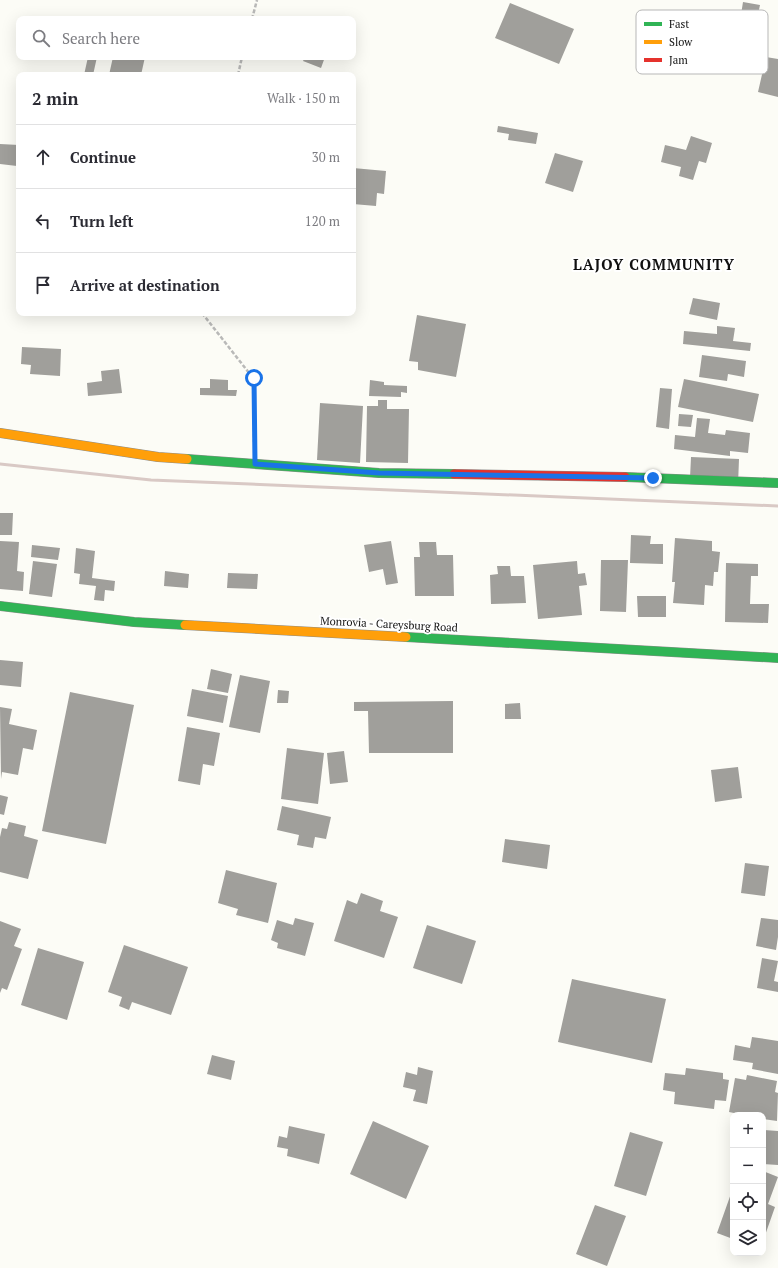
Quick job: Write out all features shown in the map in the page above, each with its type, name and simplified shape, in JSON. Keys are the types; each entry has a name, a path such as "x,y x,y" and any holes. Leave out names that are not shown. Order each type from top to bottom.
{"street":[{"path":"0,433 158,457 379,473 778,482"},
{"name":"Monrovia - Careysburg Road","path":"0,606 134,622 778,658"}],"path":[{"path":"253,16 256,0"},
{"path":"239,72 241,60"},
{"path":"204,316 254,378 255,464"}],"building":[{"path":"743,2 760,5 759,10 742,10"},
{"path":"510,3 574,29 559,64 495,38"},
{"path":"768,57 778,59 778,97 758,92 762,74 768,74"},
{"path":"87,60 96,60 94,72 85,72"},
{"path":"112,60 144,60 142,72 110,72"},
{"path":"304,60 324,60 321,68"},
{"path":"498,126 538,133 536,144 508,140 509,134 497,132"},
{"path":"691,136 712,143 706,163 699,161 693,180 679,176 681,167 661,162 665,145 686,150"},
{"path":"0,144 16,145 16,166 0,164"},
{"path":"555,153 583,161 573,192 545,183"},
{"path":"356,168 386,171 384,194 377,193 376,206 356,204"},
{"path":"693,298 720,303 717,320 689,314"},
{"path":"417,315 466,324 456,377 418,370 418,362 409,361"},
{"path":"717,326 735,328 733,341 751,343 750,351 683,344 684,331 717,334"},
{"path":"22,347 61,349 60,376 30,374 31,365 21,364"},
{"path":"702,355 746,361 744,377 728,374 727,381 699,377"},
{"path":"119,369 122,393 88,396 87,383 102,381 101,371"},
{"path":"210,379 228,380 228,390 237,390 236,396 200,395 200,388 210,388"},
{"path":"684,379 759,394 753,422 678,407"},
{"path":"370,380 384,382 384,385 407,386 407,393 401,392 401,397 369,396"},
{"path":"660,388 672,389 669,429 656,427"},
{"path":"378,400 387,400 387,409 409,409 408,463 366,462 367,406 378,406"},
{"path":"320,403 363,406 360,463 317,460"},
{"path":"679,414 693,415 691,427 678,426"},
{"path":"697,418 710,419 708,433 725,435 726,430 750,433 748,453 730,451 730,456 674,449 675,435 695,437"},
{"path":"691,457 739,459 738,485 690,478"},
{"path":"0,513 13,513 12,535 0,535"},
{"path":"631,535 651,536 650,544 663,544 663,564 630,563"},
{"path":"675,538 712,541 712,551 720,552 718,572 714,572 713,586 705,585 704,605 673,603 675,582 672,582"},
{"path":"0,541 19,542 17,571 24,572 23,591 0,589"},
{"path":"391,541 398,583 386,585 383,569 369,572 364,545"},
{"path":"419,542 436,542 437,555 453,555 454,596 415,596 414,557 420,557"},
{"path":"32,545 60,548 58,560 31,557"},
{"path":"76,548 95,551 92,578 115,581 114,591 105,590 104,601 94,600 96,586 79,584 80,574 74,573"},
{"path":"601,560 628,560 626,612 600,611"},
{"path":"33,561 57,564 52,597 29,594"},
{"path":"577,561 578,574 585,573 587,585 579,586 582,615 538,619 533,565"},
{"path":"726,563 758,564 758,576 751,576 750,604 769,604 768,623 725,622"},
{"path":"497,566 510,566 511,576 524,576 526,603 491,604 490,575 498,574"},
{"path":"165,571 189,574 188,588 164,586"},
{"path":"228,573 258,574 257,589 227,588"},
{"path":"637,596 666,596 666,617 638,617"},
{"path":"0,660 23,662 21,687 0,685"},
{"path":"211,669 232,674 228,693 207,689"},
{"path":"240,675 270,681 260,733 229,727"},
{"path":"192,689 228,696 223,723 187,716"},
{"path":"278,690 289,691 288,703 277,703"},
{"path":"70,692 134,705 106,844 42,831"},
{"path":"453,701 453,753 369,753 368,711 354,711 354,702"},
{"path":"520,703 521,719 505,719 505,704"},
{"path":"0,707 12,709 9,724 37,730 33,750 23,748 18,775 2,772 1,779"},
{"path":"187,727 220,733 214,766 203,764 200,785 178,781"},
{"path":"287,748 324,753 318,804 281,799"},
{"path":"344,751 348,782 330,784 327,753"},
{"path":"738,767 742,798 715,802 711,770"},
{"path":"0,795 8,797 4,815 0,814"},
{"path":"282,806 331,817 326,839 315,837 313,848 297,845 299,835 277,830"},
{"path":"9,822 26,826 24,836 38,840 28,879 0,872 0,837 2,828 7,829"},
{"path":"505,839 550,845 547,869 502,862"},
{"path":"745,863 769,866 765,896 741,893"},
{"path":"226,870 277,883 268,923 236,915 238,909 218,903"},
{"path":"361,893 383,901 380,911 398,917 384,958 334,941 347,900 357,904"},
{"path":"295,918 314,923 305,956 277,948 278,943 271,940 277,920 293,925"},
{"path":"761,918 778,920 776,950 756,946"},
{"path":"0,921 21,929 14,946 22,949 7,990 2,988 0,993"},
{"path":"427,925 476,941 462,984 413,968"},
{"path":"124,945 188,967 171,1015 132,1002 129,1010 119,1006 122,997 108,992"},
{"path":"38,948 84,962 67,1020 21,1005"},
{"path":"762,958 778,961 774,981 778,982 778,992 757,988"},
{"path":"572,979 666,999 652,1063 558,1042"},
{"path":"752,1037 778,1041 778,1074 752,1069 753,1063 733,1060 735,1045 750,1048"},
{"path":"212,1055 235,1061 231,1080 207,1074"},
{"path":"418,1067 433,1071 427,1104 413,1101 416,1090 403,1087 406,1072 417,1075"},
{"path":"686,1068 723,1073 723,1079 729,1080 726,1101 715,1100 714,1109 674,1104 675,1092 663,1090 665,1073 685,1075"},
{"path":"747,1075 777,1081 775,1092 778,1093 777,1121 766,1119 766,1112 729,1112 735,1078 746,1080"},
{"path":"373,1121 429,1146 406,1199 350,1174"},
{"path":"289,1126 325,1134 319,1164 287,1156 288,1149 277,1147 279,1136 287,1138"},
{"path":"766,1130 778,1131 778,1165 766,1164"},
{"path":"630,1132 663,1142 646,1196 614,1186"},
{"path":"766,1172 778,1177 768,1204 775,1207 766,1232"},
{"path":"730,1196 730,1238 717,1233"},
{"path":"595,1205 626,1216 607,1266 576,1254"}],"railway":[{"path":"0,464 151,480 778,506"}],"traffic: fast":[{"path":"187,459 379,473 454,474"},
{"path":"625,477 778,483"},
{"path":"0,606 134,622 185,625"},
{"path":"406,637 778,658"}],"traffic: slow":[{"path":"0,433 158,457 187,459"},
{"path":"185,625 406,637"}],"traffic: jam":[{"path":"454,474 625,477"}],"district":[{"name":"LAJOY COMMUNITY","path":"654,264"}],"route":[{"path":"254,378 255,464 379,473 653,478"}]}
